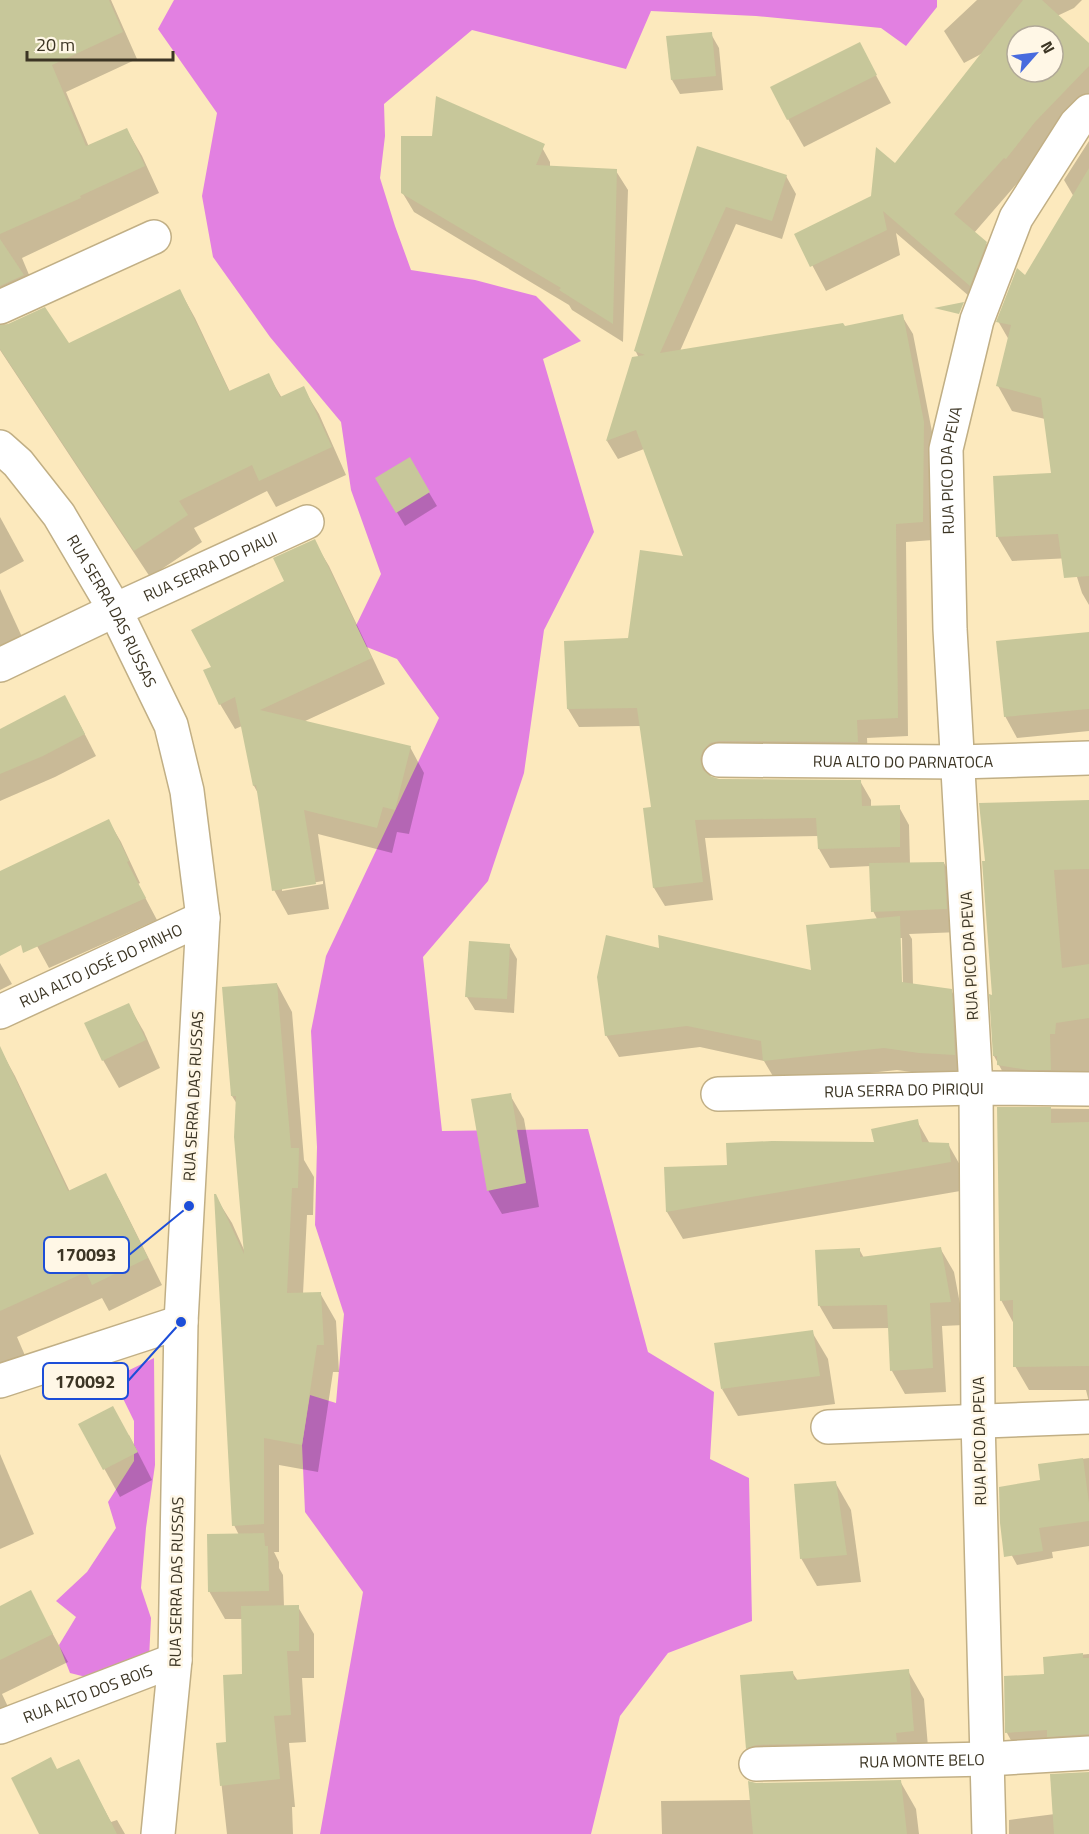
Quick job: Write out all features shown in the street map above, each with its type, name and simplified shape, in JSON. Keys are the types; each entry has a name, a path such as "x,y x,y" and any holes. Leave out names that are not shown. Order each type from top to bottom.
{"street":[{"name":"RUA PICO DA PEVA","path":"989,1834 978,1420 976,1088 950,629 946,449 977,320 1017,218 1076,124 1089,111"},
{"path":"0,306 154,237"},
{"name":"RUA SERRA DAS RUSSAS","path":"0,447 18,463 59,515 115,610 171,724 187,791 203,918 181,1322 175,1660 158,1834"},
{"name":"RUA SERRA DO PIAUI","path":"0,665 307,522"},
{"name":"RUA ALTO DO PARNATOCA","path":"719,760 958,762 1089,758"},
{"name":"RUA ALTO JOSÉ DO PINHO","path":"0,1012 203,918"},
{"name":"RUA SERRA DO PIRIQUI","path":"717,1094 976,1088 1089,1089"},
{"path":"0,1381 181,1322"},
{"path":"828,1427 1089,1417"},
{"name":"RUA ALTO DOS BOIS","path":"0,1727 175,1660"},
{"name":"RUA MONTE BELO","path":"756,1764 988,1759 1089,1754"}],"shaded area":[{"path":"174,0 937,0 937,7 906,46 881,28 756,16 651,11 626,69 472,30 384,104 385,136 380,178 411,270 475,280 536,296 581,341 543,359 594,532 544,630 524,773 488,881 423,957 442,1131 588,1129 648,1352 714,1392 710,1459 749,1478 752,1621 668,1653 620,1716 591,1834 320,1834 363,1592 305,1512 302,1445 310,1395 336,1403 344,1314 315,1225 317,1147 311,1031 326,956 439,718 397,659 349,640 381,574 351,490 341,422 270,337 213,257 202,196 217,113 158,29"},
{"path":"154,1358 155,1465 146,1528 141,1588 151,1618 149,1659 102,1681 70,1673 59,1645 76,1617 56,1601 87,1572 116,1528 108,1502 134,1461 134,1421 113,1378"}],"building":[{"path":"0,0 109,0 123,32 52,65 86,146 127,128 145,166 0,234"},
{"path":"1023,0 1042,0 1089,43 1089,66 1035,122 1006,159 1004,158 954,214 987,242 970,286 883,211 887,230 810,267 794,234 871,196 876,147 895,163"},
{"path":"712,32 716,76 671,80 666,36"},
{"path":"860,42 877,75 787,120 770,87"},
{"path":"436,96 545,144 536,165 617,169 613,324 559,290 561,288 401,193 401,136 432,136"},
{"path":"697,146 787,175 772,221 726,207 660,353 843,323 845,326 903,314 924,422 923,522 896,524 898,718 857,720 858,742 719,741 710,743 703,750 700,759 703,770 719,779 861,780 862,806 900,805 900,847 818,849 816,818 695,820 703,882 653,888 643,808 651,807 637,708 567,709 564,641 628,638 640,550 683,556 636,430 606,441 632,357 645,355 634,351"},
{"path":"1089,168 1089,576 1064,578 1058,534 996,537 993,476 1051,473 1041,398 996,386 1011,325 996,322 1017,268 1025,275"},
{"path":"0,239 24,275 0,286"},
{"path":"180,289 229,391 269,373 280,397 304,386 332,447 259,481 252,465 179,501 188,515 134,551 0,349 0,325 8,324 45,307 69,343"},
{"path":"964,302 959,314 934,308"},
{"path":"410,457 430,492 396,513 375,478"},
{"path":"315,539 372,658 260,710 411,746 395,810 383,807 377,828 304,810 316,884 272,891 256,785 253,786 235,697 219,705 203,670 211,667 191,630 284,581 273,558"},
{"path":"1089,632 1089,709 1004,717 996,641"},
{"path":"65,695 85,734 43,756 0,774 0,729"},
{"path":"1089,800 1089,869 1054,870 1062,968 1089,964 1089,1018 1056,1023 1055,1034 1050,1034 1051,1070 1028,1070 997,1065 997,1056 993,1056 989,994 992,995 982,861 985,861 979,803"},
{"path":"109,819 129,861 127,862 146,898 23,953 21,945 0,956 0,871"},
{"path":"944,862 947,909 871,912 869,863"},
{"path":"900,916 902,982 952,989 955,1055 884,1048 763,1061 761,1041 687,1026 605,1036 597,977 606,935 659,948 658,935 811,970 806,925"},
{"path":"469,941 510,944 507,999 465,997"},
{"path":"277,983 291,1148 299,1148 298,1188 292,1188 287,1293 321,1292 324,1345 317,1345 302,1445 264,1438 264,1524 232,1526 214,1194 244,1254 234,1137 236,1096 231,1096 222,987"},
{"path":"129,1003 146,1040 102,1061 84,1023"},
{"path":"0,1046 68,1191 106,1173 148,1258 92,1285 86,1272 0,1311"},
{"path":"511,1093 526,1183 487,1191 471,1099"},
{"path":"997,1107 1051,1107 1051,1123 1089,1122 1089,1366 1013,1367 1013,1300 1000,1301"},
{"path":"918,1119 922,1142 949,1143 951,1162 666,1212 664,1167 727,1165 726,1143 874,1142 871,1129"},
{"path":"941,1247 951,1302 930,1303 933,1368 890,1371 887,1305 818,1306 815,1250 860,1248 860,1257"},
{"path":"813,1330 820,1376 721,1389 714,1343"},
{"path":"113,1406 138,1452 103,1470 78,1424"},
{"path":"1083,1458 1089,1521 1039,1528 1043,1551 1004,1557 999,1487 1040,1480 1038,1464"},
{"path":"836,1481 847,1555 800,1559 794,1484"},
{"path":"264,1533 265,1546 268,1546 269,1591 208,1592 207,1534"},
{"path":"31,1590 53,1634 0,1660 0,1606"},
{"path":"299,1605 299,1651 287,1651 291,1715 274,1716 280,1779 220,1786 216,1743 226,1742 223,1675 242,1674 241,1606"},
{"path":"1083,1653 1083,1658 1089,1658 1089,1734 1047,1737 1047,1730 1005,1733 1004,1676 1044,1674 1043,1657"},
{"path":"909,1669 914,1731 896,1733 897,1742 756,1745 746,1749 740,1675 793,1671 794,1680"},
{"path":"51,1757 57,1769 79,1759 117,1834 39,1834 11,1778"},
{"path":"1089,1772 1089,1834 1054,1834 1050,1774"},
{"path":"901,1780 907,1834 753,1834 748,1781 756,1783"}],"place":[{"name":"170093","path":"189,1206"},
{"name":"170092","path":"181,1322"}]}
